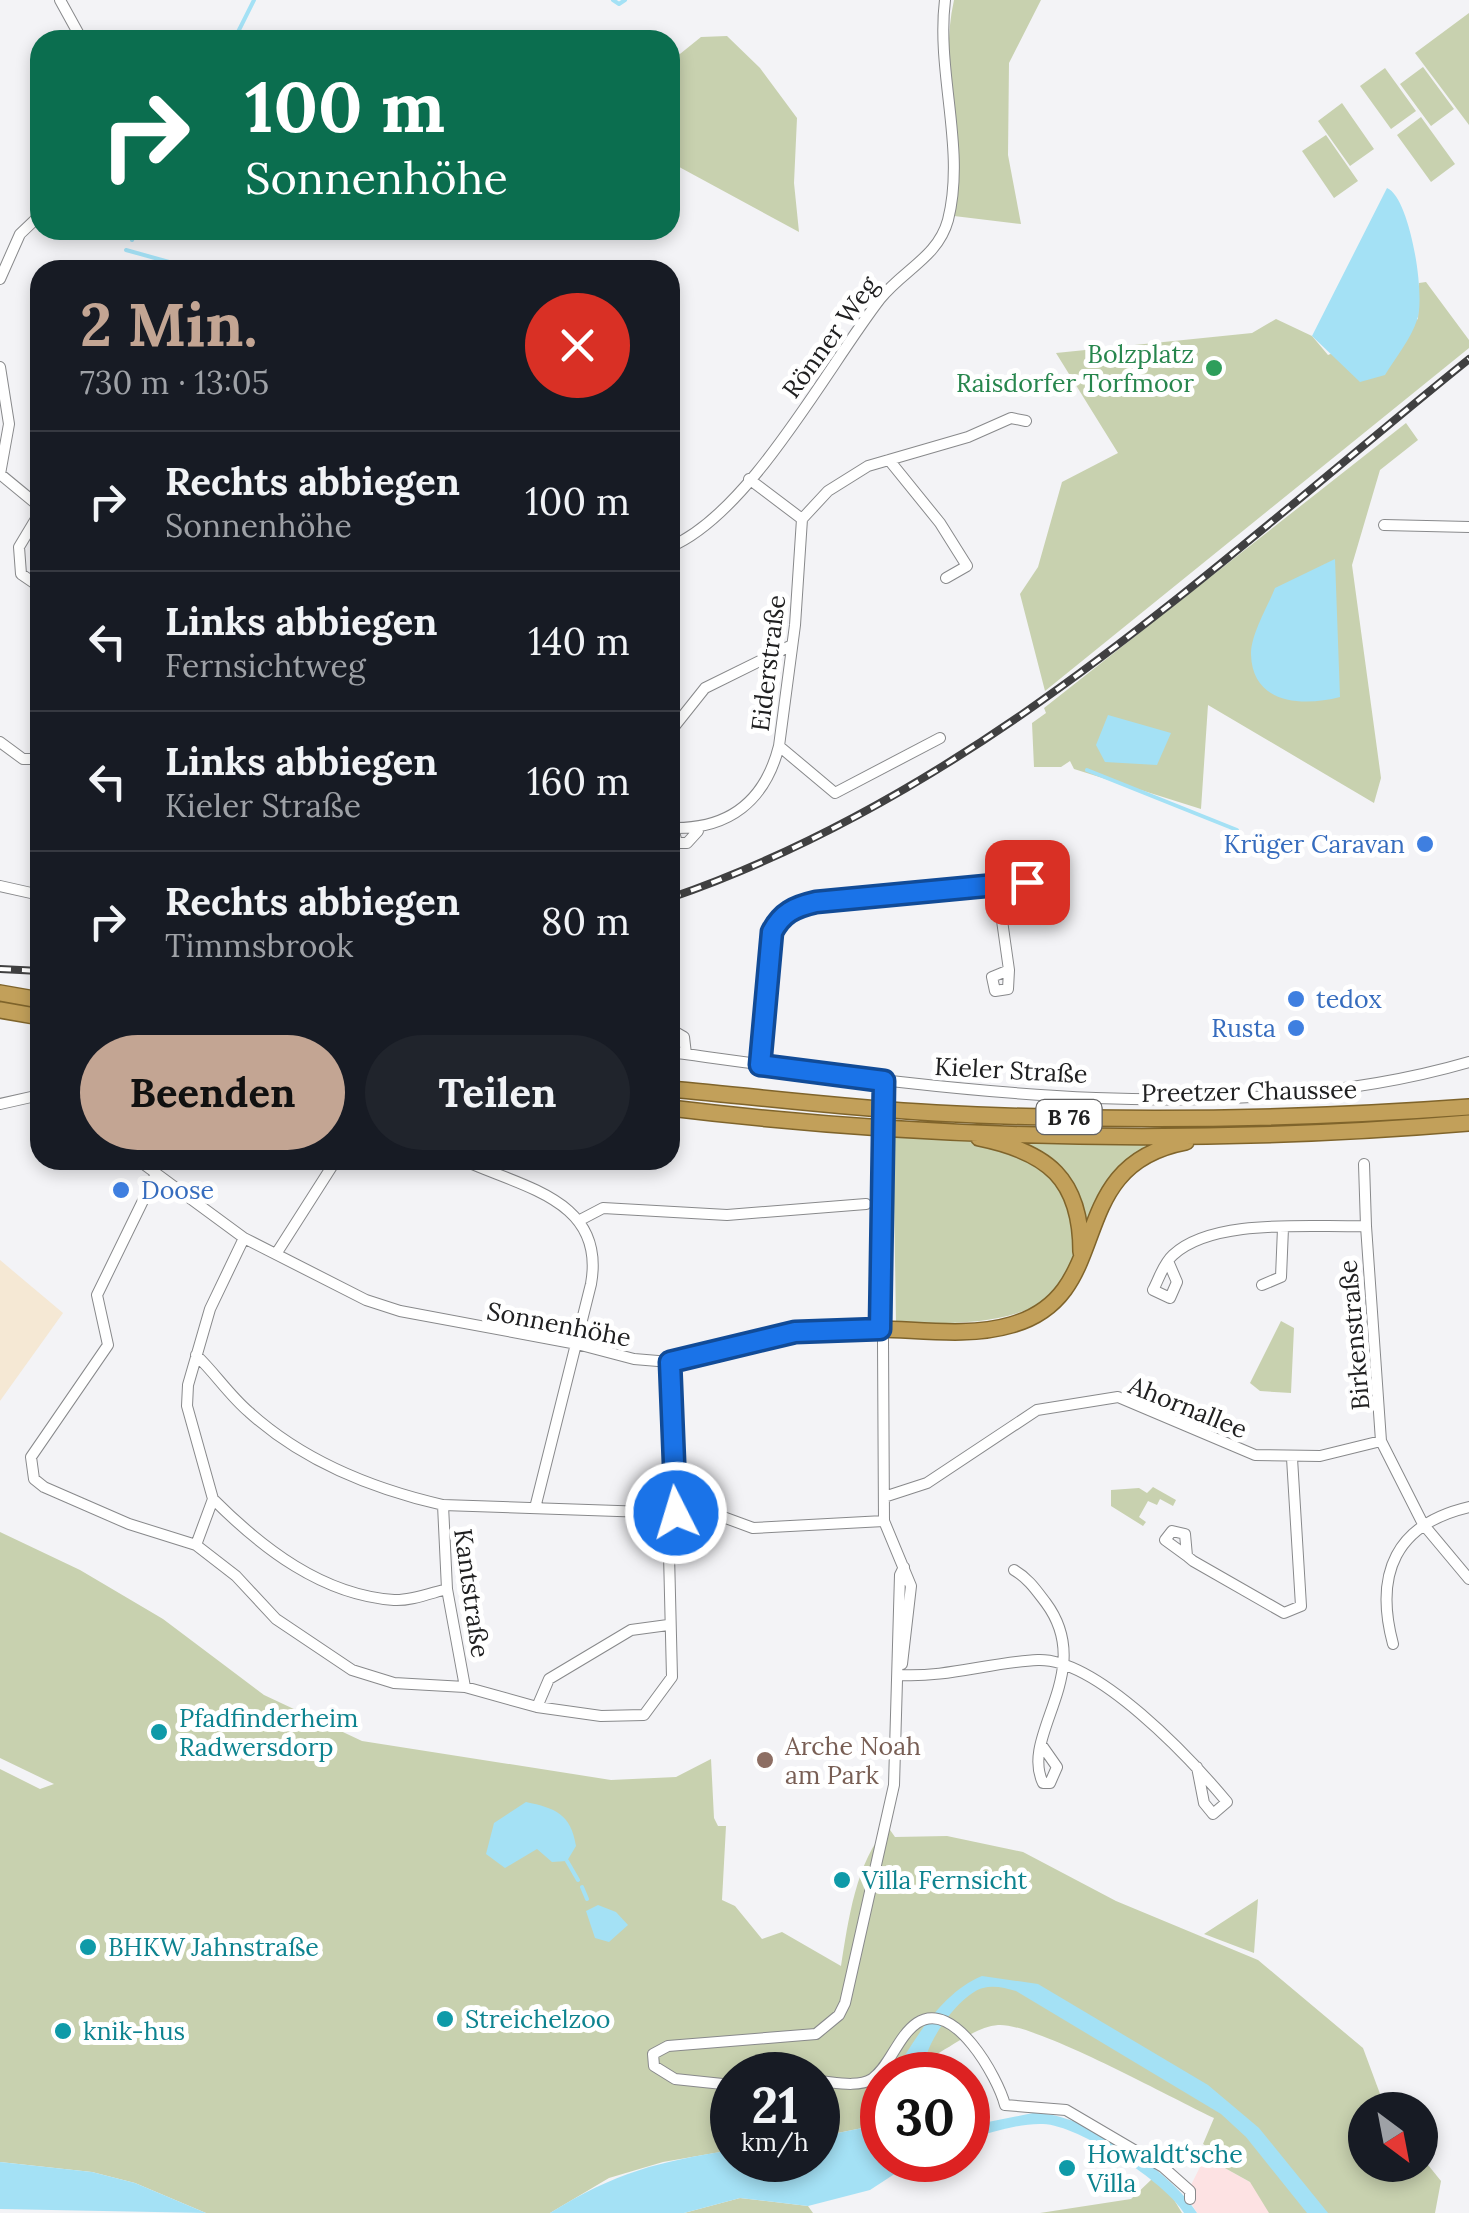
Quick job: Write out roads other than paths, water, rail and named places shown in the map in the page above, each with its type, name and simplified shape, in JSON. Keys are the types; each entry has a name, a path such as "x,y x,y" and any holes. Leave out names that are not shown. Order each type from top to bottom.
{"highway":[{"path":"0,993 30,998"},
{"path":"0,1010 30,1015"},
{"name":"Preetzer Chaussee","path":"680,1090 932,1112 1079,1118 1359,1114 1469,1106"},
{"name":"Preetzer Chaussee","path":"680,1109 962,1130 1214,1136 1469,1123"},
{"name":"B 76","path":"962,1130 1012,1145 1054,1170 1077,1209 1081,1259"},
{"name":"B 76","path":"880,1329 984,1330 1012,1326 1036,1316 1056,1300 1081,1259 1107,1192 1129,1164 1160,1148 1214,1136"}],"street":[{"path":"60,0 76,30"},
{"name":"Rönner Weg","path":"680,542 699,532 748,479 882,296 940,246 954,174 942,49 945,0"},
{"path":"0,279 20,234 30,225"},
{"path":"0,367 9,424 0,474 30,500"},
{"path":"748,479 802,520 840,482 1010,418 1026,421"},
{"path":"890,460 940,522 967,566 946,578"},
{"name":"Eiderstraße","path":"802,520 779,746 835,793 940,738"},
{"path":"1384,525 1469,527"},
{"path":"30,527 19,547 17,566 30,578"},
{"path":"680,720 706,688 792,645"},
{"path":"0,742 23,760 30,760"},
{"path":"698,831 736,814 770,778 779,746"},
{"path":"760,1065 772,932 789,910 826,901 1027,882"},
{"path":"998,885 1009,970"},
{"path":"0,886 30,893"},
{"path":"680,1035 684,1037 686,1054"},
{"name":"Kieler Straße","path":"680,1053 884,1087 1221,1098 1365,1085 1469,1062"},
{"path":"710,2082 666,2076 654,2066 653,2054 668,2046 802,2037 828,2026 838,2015 852,1986 894,1785 900,1575 904,1566 884,1521 880,1329 884,1087"},
{"path":"0,1104 30,1097"},
{"name":"Birkenstraße","path":"1364,1164 1381,1441"},
{"name":"Sonnenhöhe","path":"151,1170 244,1238 366,1300 400,1311 577,1344 634,1360 670,1362 795,1332 880,1329"},
{"path":"276,1254 330,1170"},
{"path":"485,1170 542,1195 582,1219 594,1264 535,1508"},
{"path":"156,1174 97,1295 108,1345 31,1456 34,1480 129,1524 196,1546 236,1576 276,1619 352,1670 394,1683 466,1686 537,1707 601,1716 644,1715 672,1676 668,1625 672,1513 670,1362"},
{"path":"582,1219 603,1208 727,1216 866,1204"},
{"name":"Birkenstraße","path":"1168,1260 1208,1237 1283,1228 1366,1226"},
{"path":"1262,1285 1282,1277 1283,1228"},
{"path":"244,1238 210,1308 196,1354 187,1406 214,1499 270,1552 346,1592 397,1601 447,1589"},
{"path":"196,1354 231,1396 282,1438 354,1476 443,1505 672,1513 724,1518 753,1528 884,1521"},
{"name":"Ahornallee","path":"884,1497 927,1483 1037,1410 1118,1397 1255,1455 1320,1456 1381,1441"},
{"path":"1381,1441 1423,1524 1469,1579"},
{"path":"1187,1556 1284,1613 1301,1606 1292,1458"},
{"path":"196,1546 214,1499"},
{"name":"Kantstraße","path":"443,1505 447,1589 466,1686"},
{"path":"1394,1644 1388,1624 1388,1570 1394,1554 1423,1524 1438,1515 1469,1507"},
{"path":"1014,1570 1028,1578 1052,1611 1064,1643 1066,1664 1043,1746"},
{"path":"537,1707 548,1679 631,1630 668,1625"},
{"path":"900,1670 1042,1660 1066,1664 1124,1701 1198,1767"},
{"path":"840,2081 865,2082 877,2074 915,2024 930,2020 944,2024 961,2033 980,2052 1005,2106 1066,2110 1164,2167 1190,2192 1190,2199"}],"water":[{"path":"1387,188 1403,209 1409,228 1418,270 1419,308 1411,334 1385,375 1360,382 1312,336"},
{"path":"1335,559 1340,697 1310,702 1282,698 1260,683 1254,671 1251,654 1257,629 1275,588"},
{"path":"1108,715 1171,733 1157,765 1105,762 1096,745"},
{"path":"526,1802 553,1810 566,1820 576,1846 567,1861 552,1862 537,1849 505,1868 486,1854 494,1823"},
{"path":"598,1905 616,1912 628,1925 609,1942 595,1938 586,1911"},
{"path":"982,1976 1038,1984 1208,2085 1259,2128 1328,2213 1307,2213 1246,2137 1221,2114 1016,1991 991,1987 973,1992 943,2024 927,2052 908,2052 942,2005"},
{"path":"1033,2113 1076,2122 1147,2163 1197,2213 1184,2213 1141,2172 1078,2134 1043,2124 990,2133 990,2122"},
{"path":"860,2128 860,2182 882,2182 870,2190 808,2206 740,2198 684,2213 550,2213 617,2178 659,2164 710,2154 710,2182 840,2182 840,2133"},
{"path":"0,2162 92,2172 135,2183 206,2213 0,2209"}],"waterway":[{"path":"239,30 254,0"},
{"path":"613,0 619,4 625,0"},
{"path":"126,250 162,260"},
{"path":"1087,770 1237,830 1233,848"},
{"path":"567,1861 578,1880"},
{"path":"582,1887 587,1899"}],"railway":[{"path":"680,894 783,853 890,797 993,734 1188,590 1469,359"},
{"path":"0,969 30,970"}],"place":[{"name":"Bolzplatz Raisdorfer Torfmoor","path":"1214,368"},
{"name":"Krüger Caravan","path":"1425,844"},
{"name":"tedox","path":"1296,999"},
{"name":"Rusta","path":"1296,1028"},
{"name":"Doose","path":"121,1190"},
{"name":"Pfadfinderheim Radwersdorp","path":"159,1732"},
{"name":"Arche Noah am Park","path":"765,1760"},
{"name":"Villa Fernsicht","path":"842,1880"},
{"name":"BHKW Jahnstraße","path":"88,1947"},
{"name":"Streichelzoo","path":"445,2019"},
{"name":"knik-hus","path":"63,2031"},
{"name":"Howaldt‘sche Villa","path":"1067,2168"}]}
